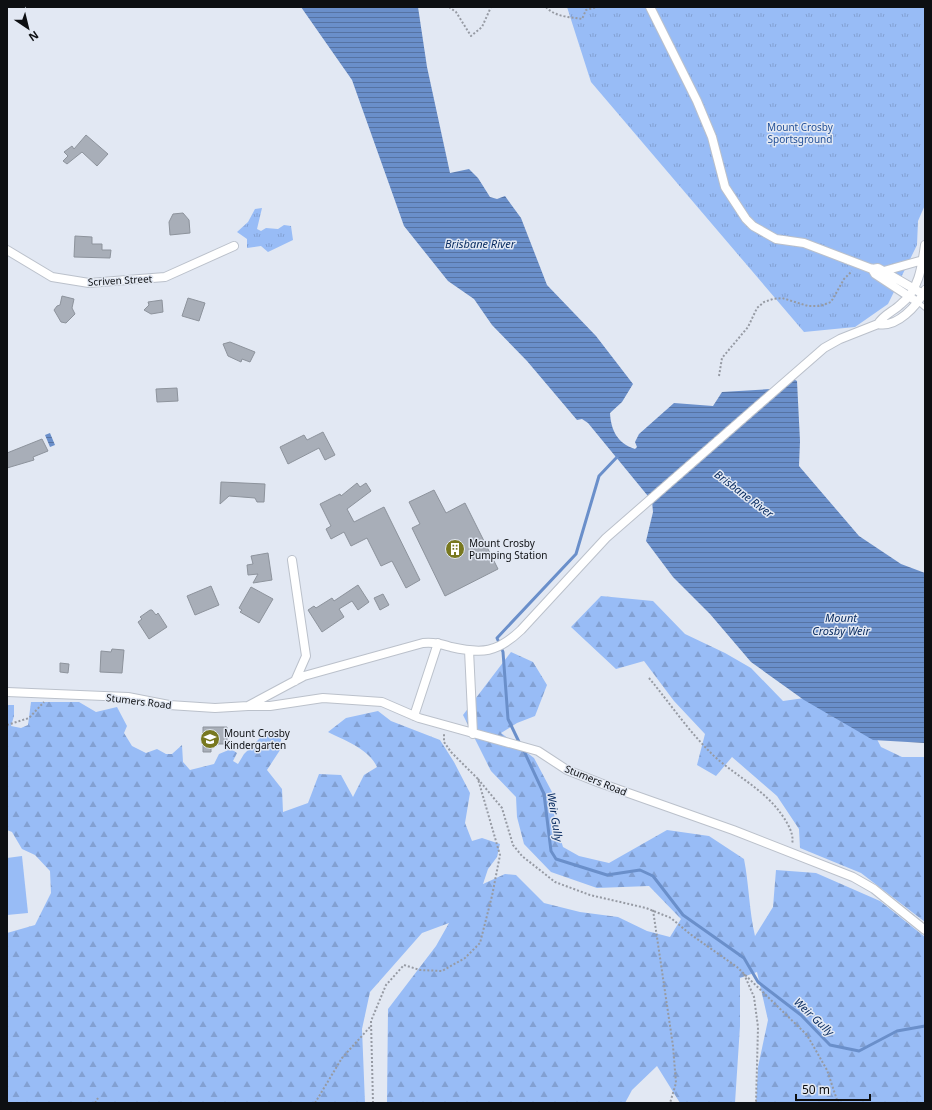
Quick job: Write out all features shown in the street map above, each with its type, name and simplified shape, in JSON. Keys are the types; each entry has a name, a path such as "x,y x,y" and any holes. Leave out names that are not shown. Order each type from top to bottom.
{"street":[{"path":"650,7 706,122 712,137 725,187 746,219 753,226 776,239 804,243 872,269 878,268 914,288 924,293 918,302 908,312 884,325 878,324 881,318 893,311 909,297 914,288 923,260 925,245"},
{"name":"Scriven Street","path":"7,250 52,277 89,283 165,277 234,246"},
{"path":"884,271 923,260"},
{"path":"872,269 875,274 918,302"},
{"name":"Stumers Road","path":"248,706 304,676 423,643 438,643 469,650 482,651 494,650 506,643 521,630 606,538 824,348 840,339 878,324"},
{"path":"292,560 306,656 295,681"},
{"path":"414,716 438,643"},
{"path":"469,650 473,734"},
{"name":"Stumers Road","path":"7,692 128,697 169,705 215,708 270,706 322,698 382,702 414,716 444,726 538,751 568,770 600,783 733,830 853,877 874,889 925,930"}],"lane":[{"path":"918,302 925,308"}],"path":[{"path":"449,7 456,12 471,36 482,27 491,7"},
{"path":"546,7 555,13 566,17 582,19 586,10 597,7"},
{"path":"719,376 722,358 748,327 758,308 764,302 782,298 808,306 820,306 831,302 844,280 851,272 855,262"},
{"path":"649,678 708,751 757,790 778,810 790,829 793,840 789,852"},
{"path":"7,725 29,718 51,694"},
{"path":"444,726 444,742 502,808 513,845 522,856 554,882 590,895 622,901 653,910 671,918 744,973 807,1035 827,1070 838,1103"},
{"path":"373,1103 371,1020 386,985 404,965 420,970 442,971 465,958 480,942 492,896 500,855 492,832 478,779"},
{"path":"653,910 673,1046 676,1083 670,1103"},
{"path":"744,973 754,996 758,1026 756,1103"},
{"path":"315,1103 342,1058 371,1026"},
{"path":"95,1103 98,1098"}],"green space":[{"name":"Mount Crosby Sportsground","path":"567,7 925,7 925,205 918,221 917,245 888,304 855,327 804,332 591,82"},
{"path":"262,208 257,229 261,231 266,228 278,229 284,225 291,226 293,240 268,252 261,246 247,248 247,239 237,232 248,222 255,209"},
{"path":"601,596 653,601 685,634 725,653 751,668 783,701 819,696 867,720 881,747 902,757 925,757 925,922 861,873 800,848 799,829 777,796 732,757 716,776 697,765 705,734 674,701 644,661 616,669 571,627"},
{"path":"511,652 533,662 547,685 535,716 517,723 501,733 534,758 552,792 555,821 563,847 579,856 609,863 667,830 709,836 744,859 751,917 755,936 773,907 776,870 816,873 880,901 925,937 925,1103 756,1103 758,1067 768,1020 757,972 740,978 740,1026 735,1103 680,1103 657,1066 632,1090 625,1103 387,1103 388,1009 436,946 449,923 422,933 370,992 362,1029 365,1103 7,1103 7,933 35,925 51,893 50,871 35,855 22,849 12,832 7,830 7,705 14,705 14,716 11,726 21,728 28,725 31,702 79,702 96,712 117,707 127,726 124,733 132,746 146,753 157,749 166,754 172,754 182,745 183,762 190,770 214,764 219,754 231,749 237,753 233,761 238,764 244,754 265,733 282,731 280,750 267,770 282,789 283,812 308,803 319,774 341,775 353,797 364,775 377,767 362,750 328,732 346,718 378,711 391,721 440,740 454,762 470,793 465,823 472,841 482,838 500,844 497,857 488,869 483,884 505,874 516,875 544,903 580,912 618,917 647,931 670,937 681,919 649,886 597,888 551,872 524,844 517,817 516,797 491,771 463,715"},
{"path":"22,856 28,913 7,915 7,858"}],"water":[{"path":"301,7 418,7 427,67 450,173 469,169 478,178 490,197 497,199 505,196 521,218 547,285 596,336 633,384 622,402 610,413 612,425 616,435 624,443 635,449 637,447 635,442 639,434 674,403 713,406 722,392 770,389 793,379 797,381 800,441 799,466 859,536 901,564 925,573 925,743 873,740 804,700 751,662 710,614 673,577 646,541 653,512 652,501 588,423 582,419 577,420 527,361 492,325 474,299 448,281 404,226 352,80"},
{"path":"50,433 55,445 50,447 45,435"}],"building":[{"path":"86,135 108,154 97,166 82,152 67,164 63,161 68,156 64,152 72,146 74,149"},
{"path":"183,213 189,220 190,233 170,235 169,222 173,214"},
{"path":"75,236 92,237 92,244 102,244 102,250 111,250 110,258 74,257"},
{"path":"62,296 74,299 72,308 75,314 66,323 61,322 54,310 60,305"},
{"path":"188,298 205,303 199,321 182,316"},
{"path":"162,300 163,312 151,314 144,310 149,305 148,302"},
{"path":"230,342 255,352 250,362 242,359 241,362 228,356 223,344"},
{"path":"177,388 178,401 157,402 156,389"},
{"path":"323,432 335,455 325,460 319,448 288,464 280,447 304,435 307,440"},
{"path":"42,439 48,451 33,457 34,460 7,468 7,453"},
{"path":"221,482 265,484 264,502 257,502 255,498 229,496 220,504"},
{"path":"357,483 360,487 366,483 371,491 347,509 354,522 384,507 420,580 406,588 392,561 381,566 367,538 351,546 344,532 331,539 326,529 331,526 320,504 340,494 341,496"},
{"name":"Mount Crosby Pumping Station","path":"434,490 446,513 465,503 498,569 445,596 412,528 420,524 409,502"},
{"path":"268,553 272,580 253,583 258,574 248,575 247,565 253,564 251,556"},
{"path":"358,585 369,602 358,610 352,601 339,609 344,617 322,632 308,610 314,606 316,608 332,598 334,601"},
{"path":"211,586 219,605 195,615 187,596"},
{"path":"251,587 273,599 259,623 240,612 242,610 239,608"},
{"path":"383,594 389,605 380,610 374,598"},
{"path":"152,610 156,615 158,613 167,627 149,639 138,622 142,619 140,617"},
{"path":"112,649 124,650 122,673 100,672 101,651 111,652"},
{"path":"60,663 69,664 68,673 60,672"},
{"path":"203,727 227,727 227,744 211,744 211,752 203,752"}],"waterway":[{"name":"Weir Gully","path":"520,744 508,719 503,652 497,638 576,554 599,476 618,456"},
{"name":"Weir Gully","path":"523,749 544,794 551,851 556,859 607,875 640,870 653,876 683,915 744,958 758,982 801,1015 830,1045 859,1051 897,1031 925,1026"}],"place":[{"name":"Mount Crosby Pumping Station","path":"455,549"},
{"name":"Mount Crosby Kindergarten","path":"210,739"}],"water label":[{"name":"Brisbane River","path":"480,244"},
{"name":"Brisbane River","path":"744,494"},
{"name":"Mount Crosby Weir","path":"841,624"}]}
